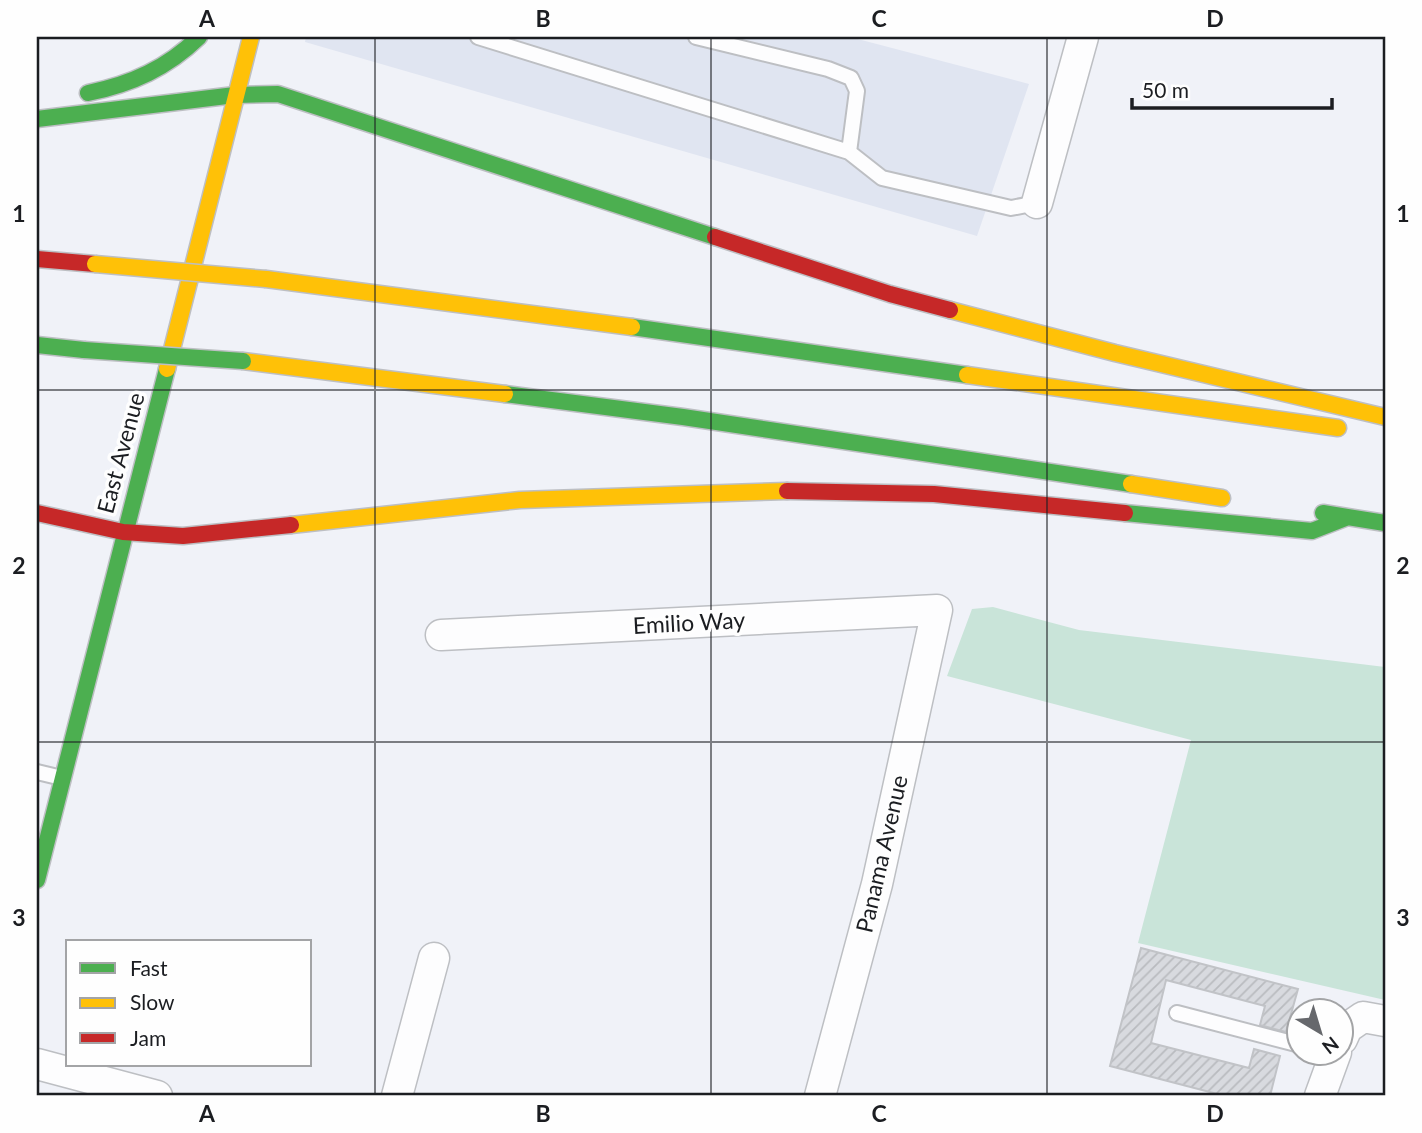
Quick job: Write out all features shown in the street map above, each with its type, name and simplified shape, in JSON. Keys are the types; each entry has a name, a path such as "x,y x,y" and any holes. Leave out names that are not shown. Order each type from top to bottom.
{"main road":[{"path":"72,96 128,85 172,62 199,37"},
{"name":"East Avenue","path":"37,875 251,37"},
{"path":"37,119 235,95 278,94 890,294 1037,334 1385,417"},
{"path":"37,259 266,279 457,302 1357,431"},
{"path":"37,345 243,361 669,415 1240,501"},
{"path":"37,513 123,532 183,536 520,500 772,491 934,494 1312,531 1348,517"},
{"path":"1307,511 1385,523"}],"street":[{"path":"1037,203 1083,37"},
{"name":"Emilio Way","path":"441,635 937,610"},
{"name":"Panama Avenue","path":"820,1096 877,884 937,610"},
{"path":"397,1096 434,958"},
{"path":"1356,1022 1363,1017 1385,1021"},
{"path":"37,1064 157,1096"},
{"path":"1320,1096 1330,1066"}],"lane":[{"path":"478,37 493,39 849,152 882,178 1011,208 1037,203"},
{"path":"696,37 828,69 851,78 858,91 849,152"},
{"path":"37,772 62,778"},
{"path":"1177,1013 1286,1041"}],"shaded area":[{"path":"306,37 850,37 1029,84 977,236 305,42"}],"green space":[{"path":"993,607 1079,630 1385,667 1385,1000 1138,943 1191,740 947,676 972,609"}],"building":[{"path":"1141,948 1298,989 1296,996 1286,996 1286,1032 1260,1025 1265,1006 1166,980 1151,1043 1249,1068 1254,1049 1280,1056 1270,1096 1225,1096 1110,1066"}],"traffic: fast":[{"path":"88,93 119,85 148,73 174,58 199,37"},
{"path":"37,119 235,95 278,94 715,237"},
{"path":"632,327 967,375"},
{"path":"37,345 84,350"},
{"path":"84,350 243,361"},
{"path":"37,880 167,369"},
{"path":"505,394 683,417 1131,484"},
{"path":"1125,513 1312,531 1348,517"},
{"path":"1323,513 1385,523"}],"traffic: slow":[{"path":"167,369 251,37"},
{"path":"95,264 266,279"},
{"path":"266,279 632,327"},
{"path":"950,310 1115,353 1385,417"},
{"path":"243,361 505,394"},
{"path":"967,375 1338,428"},
{"path":"1131,484 1222,498"},
{"path":"291,525 520,500 787,491"}],"traffic: jam":[{"path":"715,237 890,294 950,310"},
{"path":"37,259 95,264"},
{"path":"787,491 934,494 1125,513"},
{"path":"37,513 123,532 183,536 291,525"}]}
